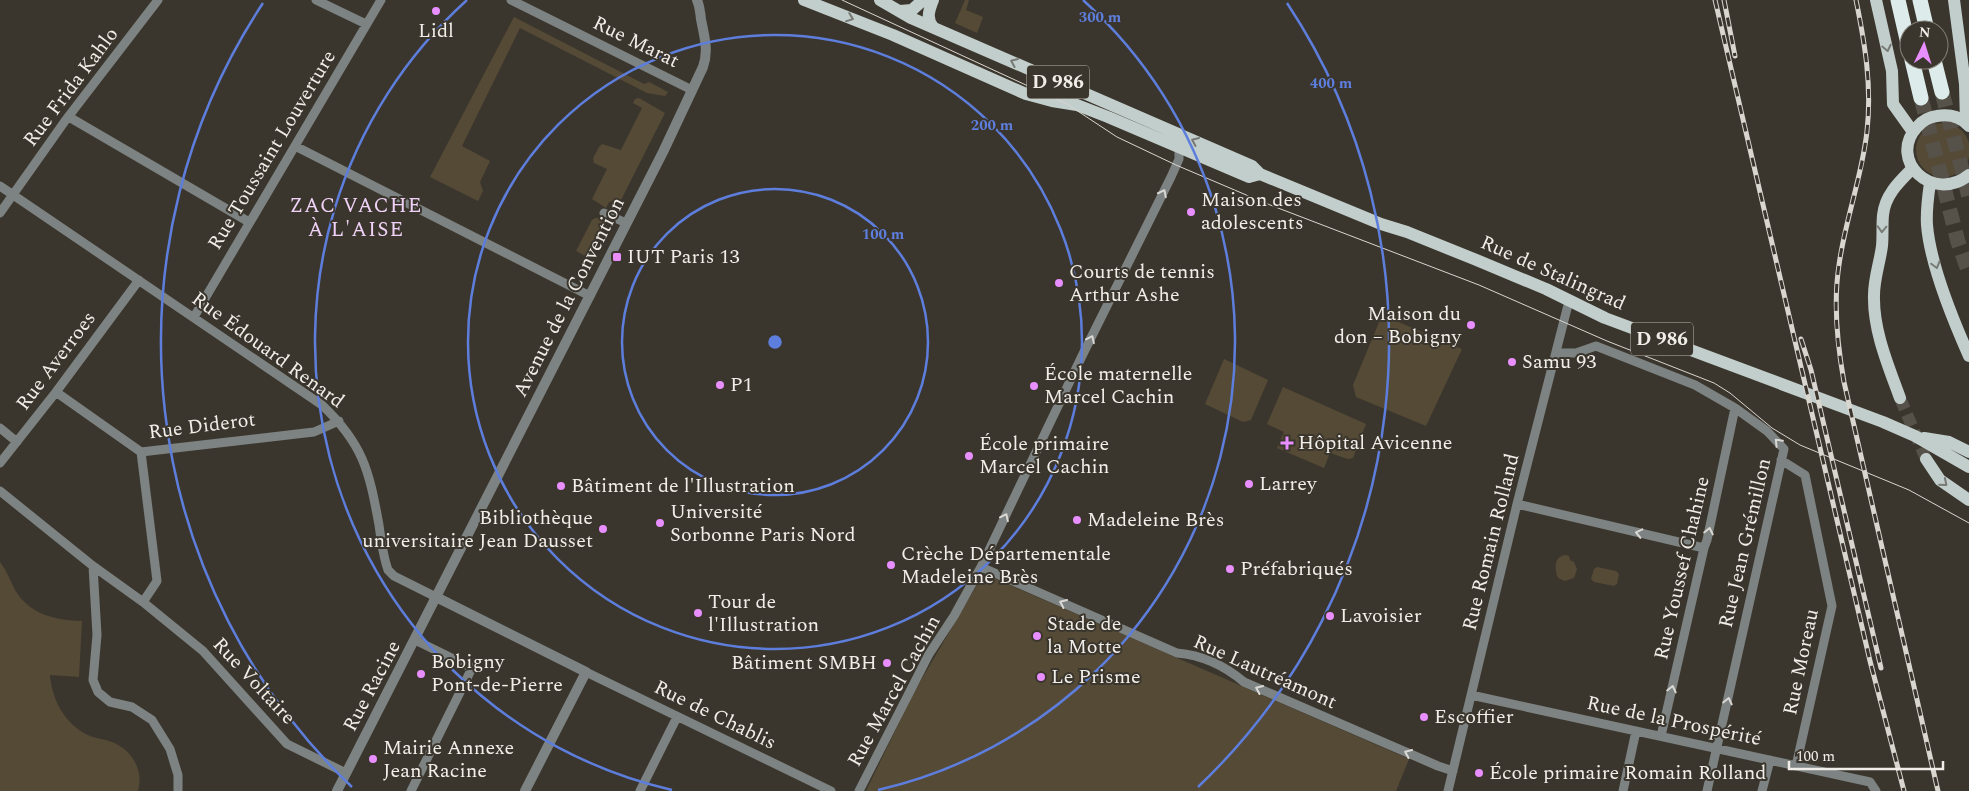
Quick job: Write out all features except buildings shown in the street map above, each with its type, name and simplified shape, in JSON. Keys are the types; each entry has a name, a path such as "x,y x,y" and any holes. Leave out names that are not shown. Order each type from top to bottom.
{"highway":[{"path":"1898,0 1903,20"},
{"path":"1920,0 1925,20"},
{"path":"1914,70 1920,98"},
{"path":"1936,70 1942,92"}],"main road":[{"name":"Rue de Stalingrad","path":"804,0 893,34 1026,94 1077,105 1249,177 1260,174"},
{"name":"Rue de Stalingrad","path":"880,0 934,27 1252,166 1260,174 1546,289 1569,302 1605,318 1947,448 1969,450"},
{"path":"900,11 912,10 923,0"},
{"path":"933,0 929,22 934,27"},
{"path":"1876,0 1892,71 1893,104 1913,132"},
{"path":"1954,0 1968,124"},
{"path":"1945,115 1956,104 1965,90"},
{"path":"1968,124 1960,118 1945,115 1932,116 1921,122 1913,132 1908,150 1913,168 1920,177 1930,183 1938,185 1955,184 1969,175"},
{"path":"1173,132 1179,148"},
{"path":"1900,398 1880,338 1874,306 1874,290 1882,247 1883,216 1886,202 1897,184 1913,168"},
{"path":"1930,183 1927,209 1930,245 1944,291 1969,356"},
{"name":"Rue de Stalingrad","path":"1947,448 1969,467"},
{"path":"1926,459 1940,480 1969,500"}],"street":[{"name":"Rue Frida Kahlo","path":"0,213 69,116 158,0"},
{"path":"316,0 366,24"},
{"name":"Rue Toussaint Louverture","path":"194,317 381,0"},
{"name":"Rue Marat","path":"511,0 692,90"},
{"name":"Avenue de la Convention","path":"436,597 590,296 704,67 706,56 700,2"},
{"path":"69,116 249,222"},
{"path":"295,146 590,296"},
{"name":"Rue Marcel Cachin","path":"859,791 929,654 954,616 981,567 1081,358 1171,177 1179,159 1179,148"},
{"name":"Rue Édouard Renard","path":"0,186 322,405 339,421 357,446 372,486 388,570 394,576 436,597"},
{"path":"604,213 626,223"},
{"name":"Rue Averroes","path":"0,463 56,392 139,280"},
{"name":"Rue Romain Rolland","path":"1448,791 1517,504 1569,302"},
{"name":"Rue Jean Grémillon","path":"1557,353 1576,353 1596,346 1695,384 1735,408 1767,432 1784,450 1707,791"},
{"name":"Rue Diderot","path":"56,392 141,452 314,432 339,421"},
{"name":"Rue Youssef Chahine","path":"1661,736 1710,527 1735,408"},
{"path":"0,428 17,442"},
{"path":"141,452 157,581 143,602"},
{"name":"Rue Moreau","path":"1781,460 1805,475 1832,606 1796,766"},
{"name":"Rue Voltaire","path":"0,491 93,566 143,602 203,650 287,744 346,773"},
{"path":"1517,504 1704,548"},
{"path":"93,566 97,635 94,680 98,692 110,702 132,707 152,720 170,749 178,775 178,791"},
{"name":"Rue Lautréamont","path":"981,567 1177,653 1193,655 1231,672 1244,682 1453,771"},
{"path":"436,597 586,672 525,791"},
{"name":"Rue Racine","path":"337,791 436,597"},
{"path":"410,791 472,668 415,640"},
{"name":"Rue de Chablis","path":"586,672 829,791"},
{"name":"Rue de la Prospérité","path":"1471,695 1870,782 1876,791"},
{"path":"640,791 677,717"},
{"path":"1622,791 1636,731"},
{"path":"1762,791 1770,760"}],"shaded area":[{"path":"965,0 969,0 966,10 983,17 977,33 955,23"},
{"path":"514,17 644,84 649,82 668,92 665,96 647,93 520,28 462,146 490,161 480,182 483,191 478,201 430,177"},
{"path":"639,98 665,113 621,200 609,202 606,208 592,199 607,169 594,163 593,158 602,144 621,150 642,108 633,103 635,99"},
{"path":"1938,123 1948,123 1958,127 1966,135 1970,150 1966,165 1958,173 1948,177 1938,177 1928,173 1920,165 1916,155 1916,145 1920,135 1928,127"},
{"path":"601,218 606,228 591,259 576,251 592,220"},
{"path":"1382,315 1462,349 1426,426 1356,397 1353,385"},
{"path":"1224,359 1268,380 1251,420 1243,422 1205,404"},
{"path":"1283,387 1366,424 1353,458 1348,459 1330,453 1324,468 1277,448 1284,432 1267,424"},
{"path":"1566,555 1574,562 1577,569 1574,578 1565,581 1558,578 1556,564 1559,558"},
{"path":"0,562 15,590 36,611 62,619 82,621 79,677 50,675 54,694 61,711 73,725 90,736 119,746 131,755 138,768 138,791 0,791"},
{"path":"1597,567 1616,571 1619,574 1617,584 1614,586 1594,582 1591,579 1594,569"},
{"name":"Stade de la Motte","path":"989,576 1409,759 1396,791 866,791 913,694 981,578"}],"tunnel":[{"path":"1942,92 1969,197"},
{"path":"1921,98 1958,242 1969,273"},
{"path":"1900,398 1926,459"}],"tram line":[{"path":"842,0 1067,104 1117,137 1176,165 1265,203 1479,285 1607,341 1714,383 1730,393 1772,428 1800,445 1909,490 1969,523"}],"railway":[{"path":"1715,0 1870,661 1904,791"},
{"path":"1724,0 1735,56"},
{"path":"1856,0 1867,65 1869,98 1865,148 1845,232 1837,280 1836,309 1839,353 1844,382 1938,791"},
{"path":"1801,339 1811,370 1881,668"}],"place":[{"name":"Lidl","path":"436,11"},
{"name":"Maison des adolescents","path":"1191,212"},
{"name":"IUT Paris 13","path":"617,257"},
{"name":"Courts de tennis Arthur Ashe","path":"1059,283"},
{"name":"Maison du don – Bobigny","path":"1471,325"},
{"name":"Samu 93","path":"1512,362"},
{"name":"P1","path":"720,385"},
{"name":"École maternelle Marcel Cachin","path":"1034,386"},
{"name":"Hôpital Avicenne","path":"1287,443"},
{"name":"École primaire Marcel Cachin","path":"969,456"},
{"name":"Larrey","path":"1249,484"},
{"name":"Bâtiment de l'Illustration","path":"561,486"},
{"name":"Madeleine Brès","path":"1077,520"},
{"name":"Université Sorbonne Paris Nord","path":"660,523"},
{"name":"Bibliothèque universitaire Jean Dausset","path":"603,529"},
{"name":"Crèche Départementale Madeleine Brès","path":"891,565"},
{"name":"Préfabriqués","path":"1230,569"},
{"name":"Tour de l'Illustration","path":"698,613"},
{"name":"Lavoisier","path":"1330,616"},
{"name":"Stade de la Motte","path":"1037,636"},
{"name":"Bâtiment SMBH","path":"887,663"},
{"name":"Bobigny Pont-de-Pierre","path":"421,674"},
{"name":"Le Prisme","path":"1041,677"},
{"name":"Escoffier","path":"1424,717"},
{"name":"Mairie Annexe Jean Racine","path":"373,759"},
{"name":"École primaire Romain Rolland","path":"1479,773"}],"district":[{"name":"ZAC VACHE À L'AISE","path":"356,218"}]}
